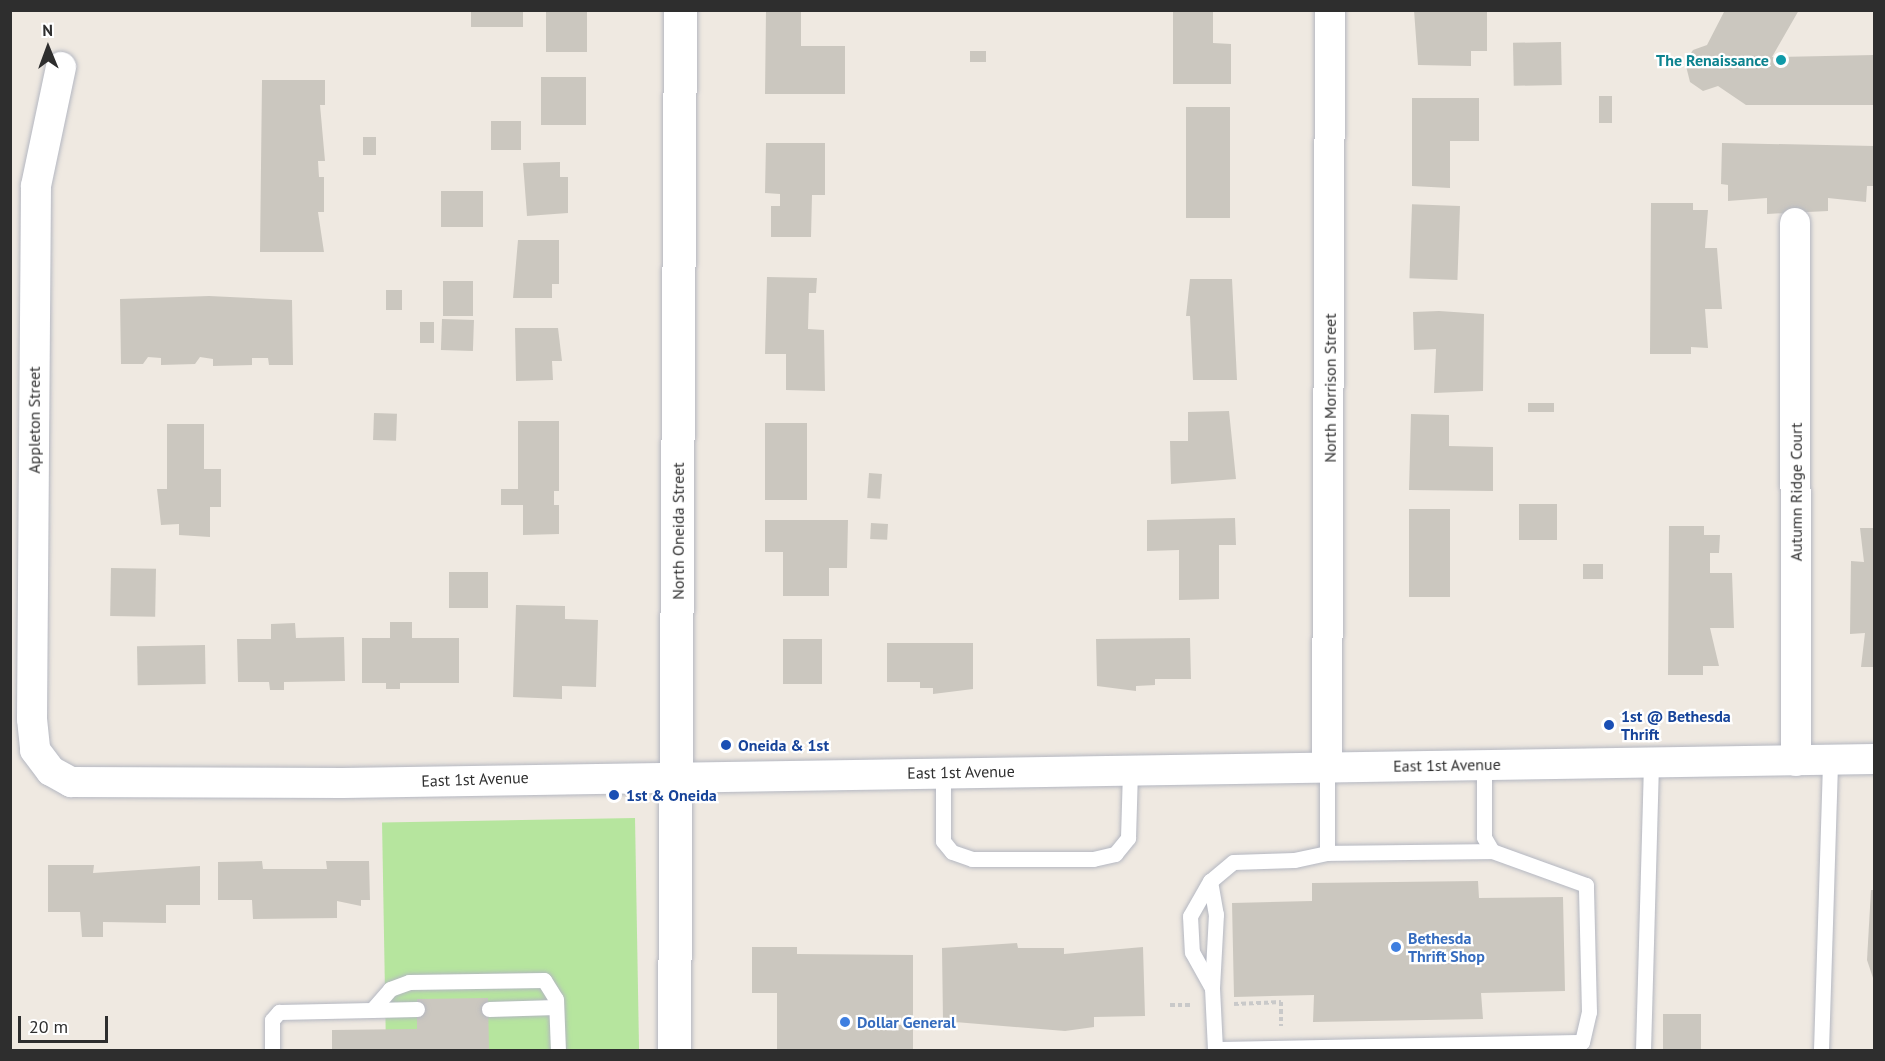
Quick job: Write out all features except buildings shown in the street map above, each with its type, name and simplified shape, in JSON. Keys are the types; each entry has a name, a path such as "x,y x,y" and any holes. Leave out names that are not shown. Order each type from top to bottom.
{"street":[{"name":"North Oneida Street","path":"674,1050 680,10"},
{"name":"North Morrison Street","path":"1327,766 1330,10"},
{"name":"Appleton Street","path":"51,771 35,750 32,719 22,372 36,186 60,67"},
{"name":"Autumn Ridge Court","path":"1795,222 1796,761"},
{"name":"East 1st Avenue","path":"51,771 71,782 99,785 677,774 1875,759"}],"lane":[{"path":"1821,1050 1830,760"},
{"path":"1643,1050 1651,763"},
{"path":"1484,765 1484,837 1492,850"},
{"path":"1327,766 1327,853"},
{"path":"943,772 943,841 952,852 972,859 1093,859 1116,854 1128,838 1130,770"},
{"path":"1210,881 1216,914 1212,988 1215,1049 1582,1042 1589,1012 1586,885 1492,850 1327,853 1294,860 1233,862 1210,881 1188,926 1192,952 1212,988"},
{"path":"372,1010 390,989 431,981 544,980 551,985 556,1014 558,1050"},
{"path":"272,1050 272,1020 279,1012 417,1009"},
{"path":"489,1009 556,1014"}],"path":[{"path":"1170,1005 1281,1002 1281,1048"}],"green space":[{"path":"635,818 639,1050 386,1050 382,822"}],"place":[{"name":"The Renaissance","path":"1781,60"},
{"name":"1st @ Bethesda Thrift","path":"1609,725"},
{"name":"Oneida & 1st","path":"726,745"},
{"name":"1st & Oneida","path":"614,795"},
{"name":"Bethesda Thrift Shop","path":"1396,947"},
{"name":"Dollar General","path":"845,1022"}]}
